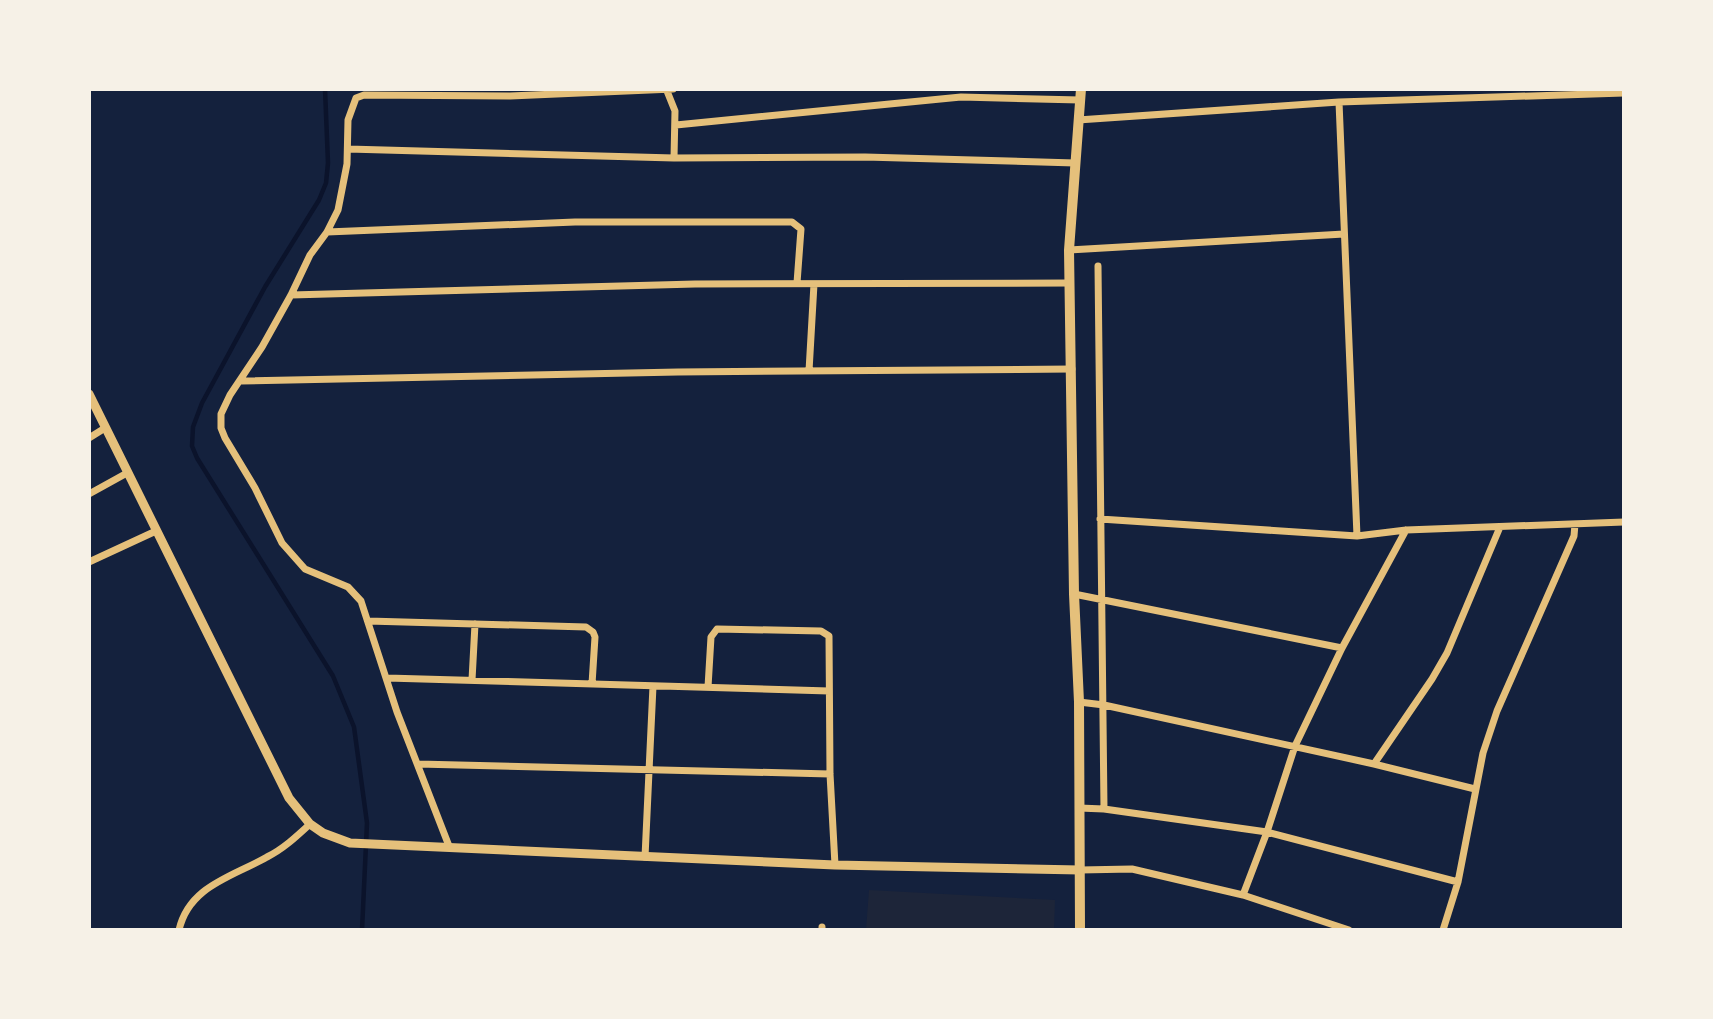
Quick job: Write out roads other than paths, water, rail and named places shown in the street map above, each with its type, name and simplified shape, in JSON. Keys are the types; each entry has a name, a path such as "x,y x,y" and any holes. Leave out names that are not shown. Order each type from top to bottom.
{"main road":[{"path":"1080,94 1069,250 1074,594 1079,702 1080,930"}],"street":[{"path":"449,846 397,712 362,601 348,587 305,569 282,543 255,488 225,438 221,415 225,403 241,381 338,210 348,149 350,109 361,95 510,96 670,90 676,125 674,158"},
{"path":"1078,120 1466,93 1624,93"},
{"path":"676,125 961,97 1080,94"},
{"path":"1339,102 1357,536"},
{"path":"348,149 674,158 865,157 1075,163"},
{"path":"327,232 575,222 792,222 801,229 797,284"},
{"path":"1069,250 1344,234"},
{"path":"1098,266 1104,809"},
{"path":"291,295 797,284 1070,283"},
{"path":"809,371 814,284"},
{"path":"241,381 1072,369"},
{"path":"89,394 289,798 310,824 323,833 350,843 645,857 835,865 1132,869 1243,895 1349,930"},
{"path":"89,438 105,428"},
{"path":"89,494 127,473"},
{"path":"1100,519 1357,536 1406,530 1624,522"},
{"path":"1443,930 1458,882 1483,753 1497,711 1574,536 1575,524"},
{"path":"1374,764 1447,653 1500,527"},
{"path":"1243,895 1295,746 1342,648 1406,530"},
{"path":"89,562 156,531"},
{"path":"1074,594 1342,648"},
{"path":"368,621 582,626 590,629 594,637 592,684"},
{"path":"472,680 475,624"},
{"path":"708,687 712,633 717,629 824,631 829,636 830,774 835,865"},
{"path":"387,678 829,691"},
{"path":"645,857 653,685"},
{"path":"1079,702 1295,746 1475,789"},
{"path":"418,764 830,774"},
{"path":"1079,808 1104,809 1266,832 1458,882"},
{"path":"179,930 190,903 204,889 286,846 310,824"}],"waterway":[{"path":"325,89 328,163 326,183 319,200 265,287 202,403 193,427 192,446 333,676 354,727 367,823 362,930"}]}
